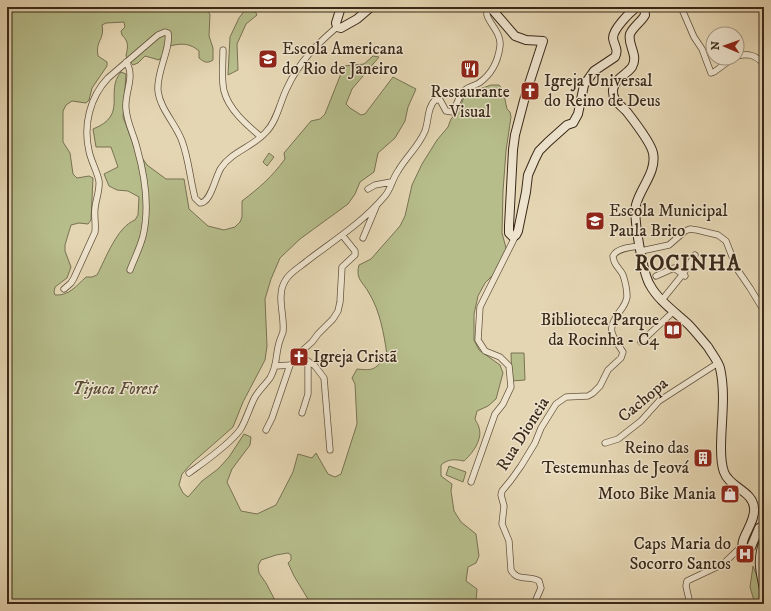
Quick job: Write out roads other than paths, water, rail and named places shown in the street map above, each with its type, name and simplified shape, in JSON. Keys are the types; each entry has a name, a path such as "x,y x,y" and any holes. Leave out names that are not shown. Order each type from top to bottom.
{"street":[{"path":"337,27 336,23 340,7"},
{"path":"337,27 343,28 371,7"},
{"path":"189,473 240,430 256,395 270,378 276,366 280,341 283,335 284,324 281,300 284,281 298,268 342,235 377,205 387,194 391,182 422,136 427,125 429,109 435,100 440,100 446,111 453,112 458,99 465,90 478,84 493,70 500,40 496,30 487,16 486,12 489,7 515,36 526,40 543,41 520,113 513,150 509,226 510,235 516,235"},
{"path":"471,482 495,414 504,404 511,387 508,366 500,357 485,351 478,340 480,307 516,235 526,192 528,176 539,151 567,125 573,123 578,114 584,85 594,71 613,59 617,52 614,34 628,15 637,7"},
{"path":"644,7 645,15 633,29 630,36 634,55 632,67 615,84 613,92 617,102 627,112 648,141 653,153 654,162 635,208 635,218 640,249 646,276 650,285 662,300 701,338 718,363 722,392 721,441 723,471 729,480 750,498 754,508 752,520 743,539 742,546 723,564 687,581 686,586 690,604"},
{"path":"681,7 705,57"},
{"path":"64,289 74,278 92,239 96,226 94,211 99,182 89,150 87,129 89,110 101,85 158,35 165,32 168,33 167,46 158,84 158,92 160,100 182,138 186,150 195,198 200,203 203,203 207,200 218,172 222,166 250,146 270,127 297,70 316,45 337,27"},
{"path":"223,50 223,80 224,91 227,99 244,123 261,137"},
{"path":"745,54 753,55 764,64"},
{"path":"126,62 130,71 125,101 126,111 141,165 146,196 143,236 130,270"},
{"path":"708,66 711,73 722,66"},
{"path":"368,189 375,185 391,182"},
{"path":"363,238 377,205"},
{"path":"640,249 669,245 684,232 690,229 718,235 726,241 736,267 764,311"},
{"path":"266,430 272,418 290,365 333,319 338,310 340,302 342,267 355,255 355,251 342,235"},
{"name":"Rua Dioneia","path":"534,604 541,588 540,581 534,578 516,576 511,570 509,541 502,524 504,506 501,495 502,491 531,450 541,428 556,404 566,397 588,396 593,393 600,386 608,370 622,356 623,352 616,344 612,334 612,325 615,318 626,303 626,293 623,275 614,263 613,256 615,253 630,247 640,249"},
{"path":"662,300 684,276 695,255"},
{"path":"656,276 674,268 684,276"},
{"path":"641,342 674,311"},
{"path":"300,356 315,366 324,378 330,450"},
{"path":"302,413 308,394 308,361"},
{"name":"Cachopa","path":"605,443 615,441 621,437 641,421 659,401 718,363"},
{"path":"276,366 290,365"},
{"path":"742,546 744,549 751,547 759,528 764,526"},
{"path":"764,540 760,550 759,560 764,589"}],"place":[{"name":"Escola Americana do Rio de Janeiro","path":"268,59"},
{"name":"Restaurante Visual","path":"470,69"},
{"name":"Igreja Universal do Reino de Deus","path":"530,91"},
{"name":"Escola Municipal Paula Brito","path":"595,221"},
{"name":"Biblioteca Parque da Rocinha - C4","path":"673,330"},
{"name":"Igreja Cristã","path":"299,357"},
{"name":"Reino das Testemunhas de Jeová","path":"703,458"},
{"name":"Moto Bike Mania","path":"730,494"},
{"name":"Caps Maria do Socorro Santos","path":"745,554"}],"district":[{"name":"ROCINHA","path":"688,264"}],"park label":[{"name":"Tijuca Forest","path":"115,389"}]}
